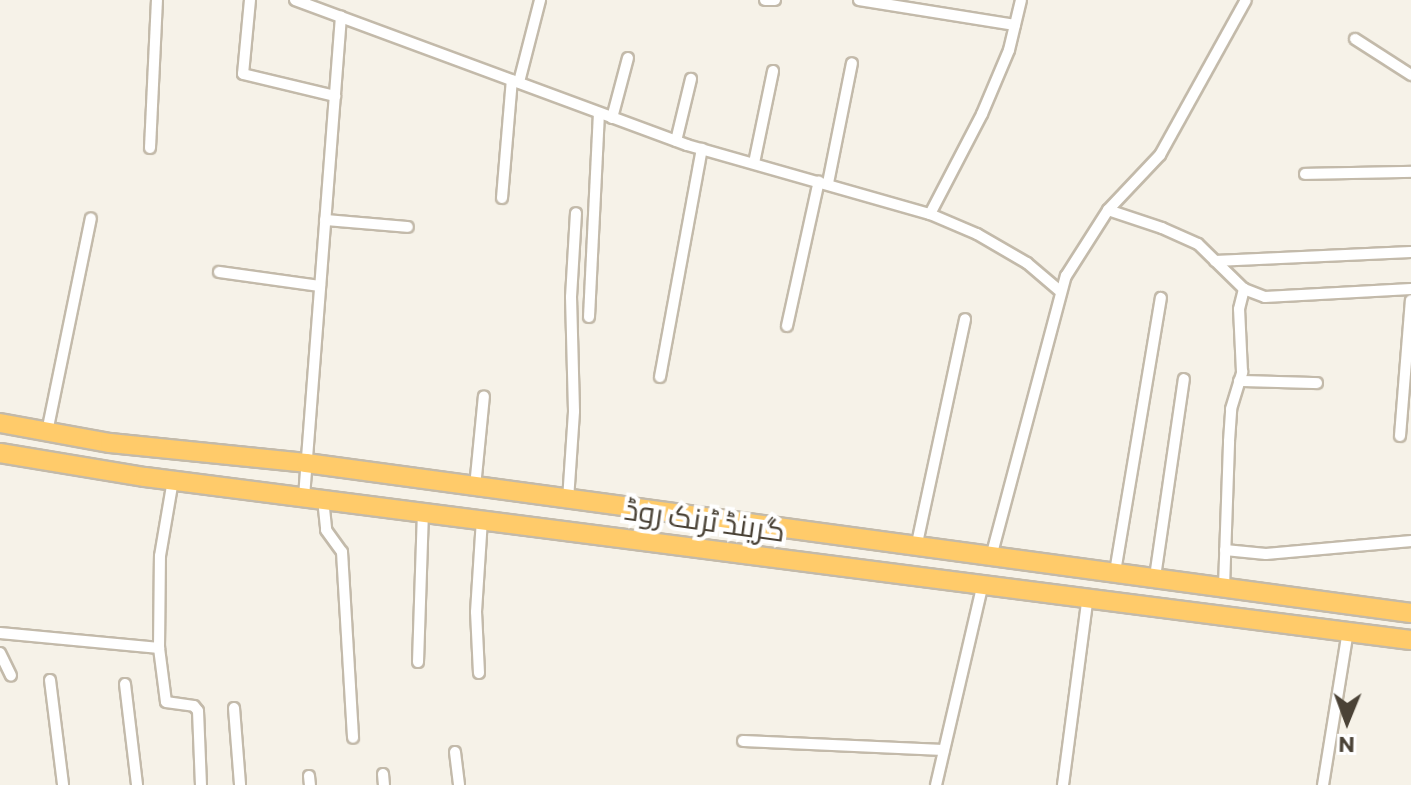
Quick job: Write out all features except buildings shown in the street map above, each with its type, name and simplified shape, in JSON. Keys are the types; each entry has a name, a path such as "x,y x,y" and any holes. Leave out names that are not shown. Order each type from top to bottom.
{"highway":[{"name":"گرینڈ ٹرنک روڈ","path":"0,423 110,443 306,463 1411,613"},
{"name":"گرینڈ ٹرنک روڈ","path":"0,453 173,480 1411,640"}],"street":[{"path":"150,148 157,0"},
{"path":"250,0 243,74 335,96"},
{"path":"295,0 676,141 930,214 1002,249 1060,291"},
{"path":"502,198 515,81 540,0"},
{"path":"765,0 775,0"},
{"path":"859,0 1015,25"},
{"path":"930,214 982,114 1009,50 1021,0"},
{"path":"991,557 1060,291 1079,251 1108,210 1160,155 1246,0"},
{"path":"304,497 341,16"},
{"path":"1355,39 1411,75"},
{"path":"612,118 628,58"},
{"path":"787,326 852,63"},
{"path":"754,163 773,71"},
{"path":"676,141 691,79"},
{"path":"589,317 599,113"},
{"path":"681,273 702,149"},
{"path":"660,377 702,149"},
{"path":"1305,174 1411,172"},
{"path":"1108,210 1198,244 1244,289 1265,297 1411,289"},
{"path":"568,500 574,411 571,297 576,213"},
{"path":"47,432 91,218"},
{"path":"325,220 408,227"},
{"path":"1215,261 1411,252"},
{"path":"219,272 320,286"},
{"path":"1224,587 1231,409 1239,381 1239,309 1244,289"},
{"path":"1115,572 1161,298"},
{"path":"1400,436 1411,300"},
{"path":"916,548 965,319"},
{"path":"1155,577 1184,379"},
{"path":"1239,381 1317,383"},
{"path":"475,487 484,396"},
{"path":"173,480 160,556 159,648 166,702 194,706 198,711 201,785"},
{"path":"323,499 326,530 342,552 353,738"},
{"path":"418,662 423,511"},
{"path":"479,673 476,612 482,518"},
{"path":"1225,550 1266,554 1411,541"},
{"path":"936,785 983,583"},
{"path":"1063,785 1088,596"},
{"path":"1323,785 1348,631"},
{"path":"0,633 159,648"},
{"path":"0,653 11,676"},
{"path":"50,680 63,785"},
{"path":"125,684 137,785"},
{"path":"234,708 240,785"},
{"path":"743,741 944,750"},
{"path":"455,752 459,785"}]}
